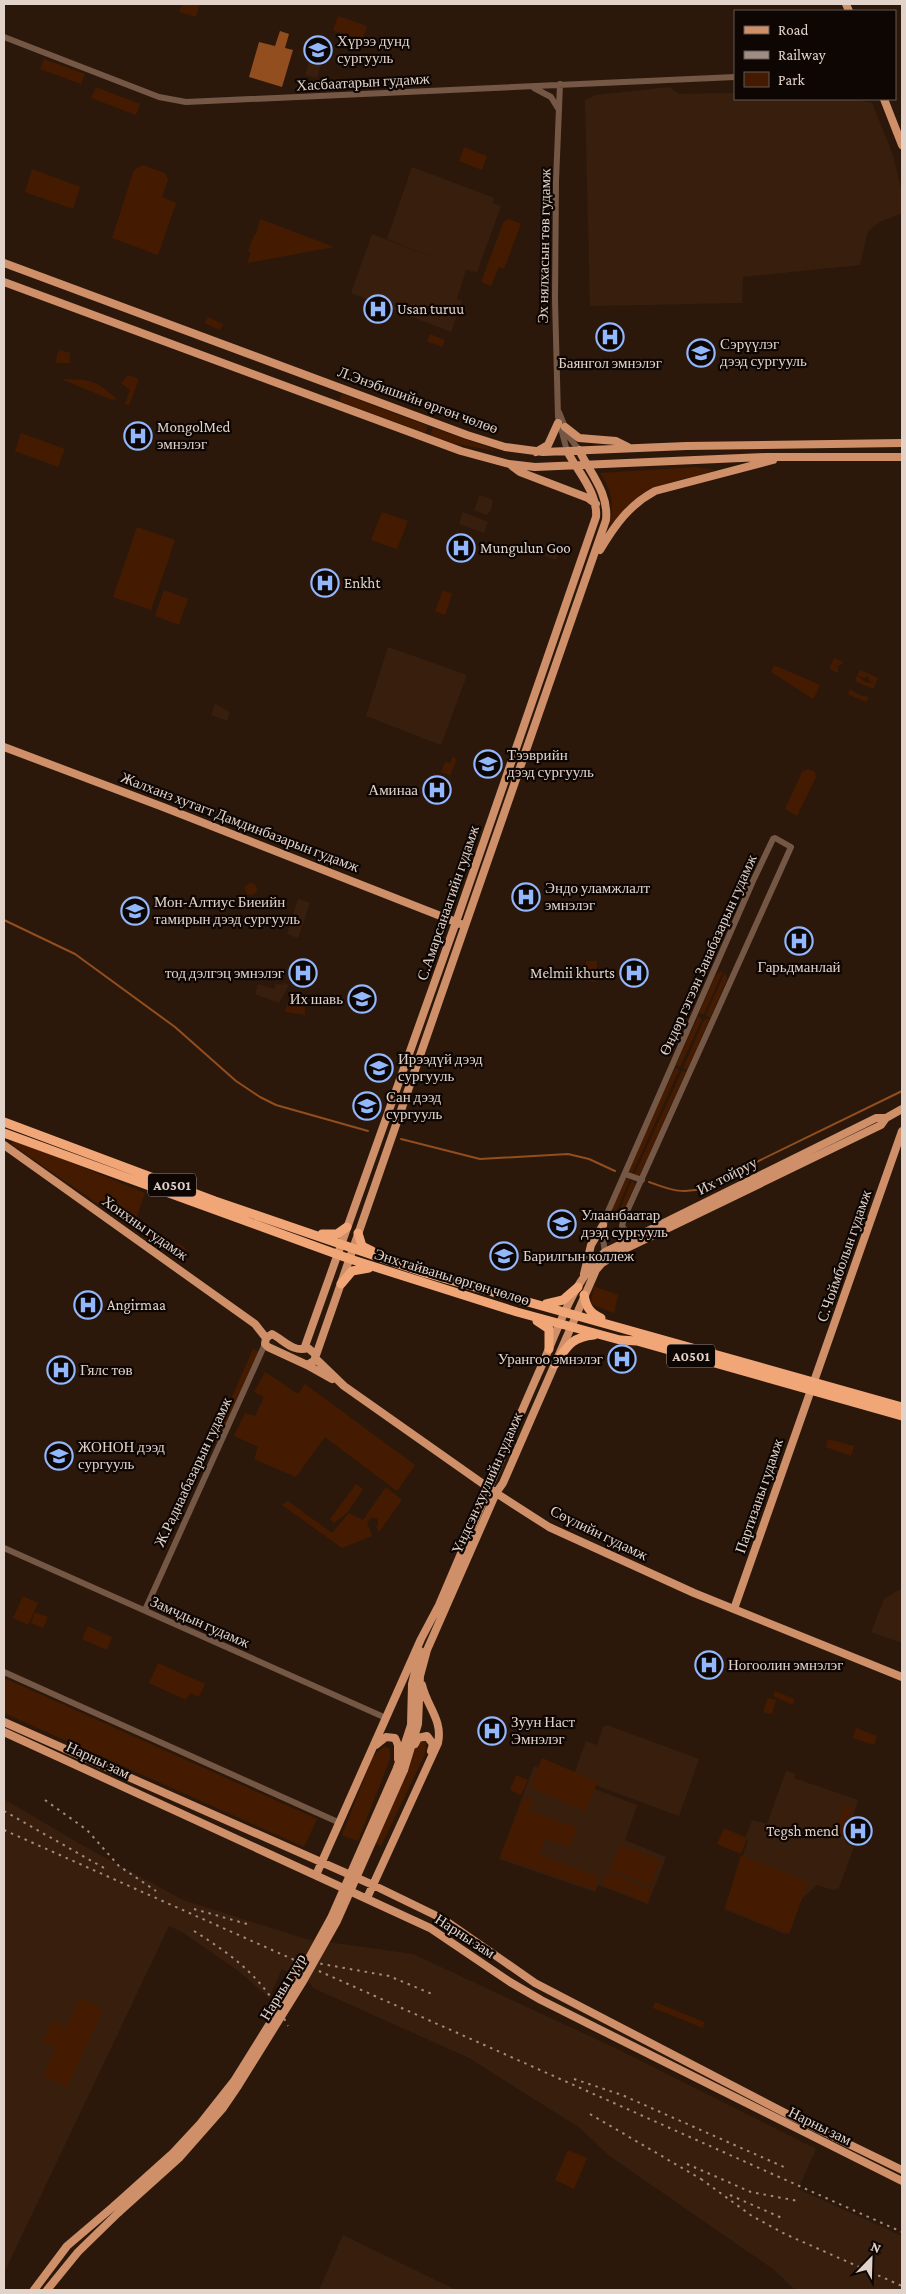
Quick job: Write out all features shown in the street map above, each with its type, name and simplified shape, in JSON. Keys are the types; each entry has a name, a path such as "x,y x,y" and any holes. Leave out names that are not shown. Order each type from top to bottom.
{"highway":[{"name":"Энх тайваны өргөн чөлөө","path":"4,1122 215,1201 353,1249 638,1333 902,1416"},
{"name":"Энх тайваны өргөн чөлөө","path":"4,1132 350,1259 517,1312 601,1335 637,1341 812,1387 902,1407"},
{"path":"310,1233 337,1234 347,1227"},
{"path":"358,1233 359,1240 366,1249 399,1264"},
{"path":"341,1284 352,1271 363,1268 376,1268"},
{"path":"542,1305 563,1300 578,1287"},
{"path":"584,1295 593,1314 638,1333"},
{"path":"517,1312 549,1329 549,1349"},
{"path":"555,1364 573,1340 583,1336 601,1335"}],"main road":[{"path":"884,100 902,146"},
{"name":"Л.Энэбишийн өргөн чөлөө","path":"4,263 505,447 535,452 763,444 902,443"},
{"name":"Л.Энэбишийн өргөн чөлөө","path":"4,282 452,448 506,464 535,467 784,456 902,456"},
{"path":"304,393 310,376"},
{"path":"535,452 548,445 561,425 579,438 616,441 630,448"},
{"path":"888,456 891,451 889,443"},
{"path":"763,444 761,450 766,457"},
{"path":"505,447 507,454 506,464 520,472 588,498 596,504"},
{"path":"579,450 602,490 607,513 594,560"},
{"path":"567,451 596,504"},
{"path":"594,560 624,513 642,498 655,491 784,456"},
{"name":"С.Амарсанаагийн гудамж","path":"304,1350 591,534 596,517 596,504"},
{"name":"С.Амарсанаагийн гудамж","path":"315,1356 594,560"},
{"name":"Жалханз хутагт Дамдинбазарын гудамж","path":"4,747 465,925"},
{"path":"490,824 500,827"},
{"name":"Их тойруу","path":"571,1327 596,1270 608,1259 881,1125 886,1118 902,1109"},
{"name":"Их тойруу","path":"561,1324 584,1275 605,1252 876,1118 886,1118"},
{"name":"С.Чоймболын гудамж","path":"812,1387 902,1131"},
{"name":"Хонхны гудамж","path":"4,1145 255,1324 265,1340"},
{"path":"584,1275 591,1246 603,1225"},
{"name":"Үндсэн хуулийн гудамж","path":"428,1628 488,1487 561,1324"},
{"name":"Үндсэн хуулийн гудамж","path":"427,1650 571,1327"},
{"name":"Сөүлийн гудамж","path":"265,1340 272,1334 292,1347 312,1350 315,1356 344,1386 496,1493 557,1530 734,1610 902,1677"},
{"path":"265,1340 344,1386"},
{"path":"307,1365 315,1356"},
{"name":"Партизаны гудамж","path":"734,1610 812,1387"},
{"path":"316,1875 371,1750 428,1628"},
{"name":"Нарны гүүр","path":"400,1769 411,1725 414,1668 428,1628"},
{"name":"Нарны гүүр","path":"47,2290 56,2277 116,2209 200,2124 234,2081 297,1980 331,1918 400,1769 411,1752 418,1724 420,1676 427,1650"},
{"path":"367,1898 428,1765 440,1732 438,1720 424,1697 420,1676"},
{"name":"Нарны зам","path":"4,1722 442,1919 535,1983 631,2034 902,2170"},
{"name":"Нарны зам","path":"4,1732 430,1928 510,1982 609,2034 902,2181"},
{"path":"411,1752 418,1738 423,1735 431,1738 432,1744 428,1765"},
{"path":"371,1750 382,1739 390,1736 395,1738 398,1745 400,1769"},
{"path":"609,2034 604,2029 605,2026 631,2034"},
{"path":"841,2151 866,2158 863,2151"},
{"name":"Нарны гүүр","path":"34,2290 67,2246 116,2209"}],"street":[{"name":"Хасбаатарын гудамж","path":"4,37 159,97 186,102 734,77"},
{"name":"Эх нялхасын төв гудамж","path":"560,84 556,181 557,409 561,425"},
{"path":"528,86 551,97 560,113"},
{"path":"561,425 579,450"},
{"path":"561,425 567,451"},
{"name":"Өндөр гэгээн Занабазарын гудамж","path":"605,1252 602,1240 603,1225 750,889 775,838 791,847 622,1223 624,1230 632,1239"},
{"path":"625,1174 642,1180"},
{"name":"Ж.Раднаабазарын гудамж","path":"145,1610 265,1340"},
{"name":"Замчдын гудамж","path":"4,1548 386,1718"},
{"path":"4,1672 340,1823"}],"shaded area":[{"path":"280,31 289,34 285,48 293,50 282,87 249,77 259,42 275,46"},
{"path":"314,44 326,47 317,78 305,75"},
{"path":"670,87 678,94 734,93 734,100 858,100 872,103 893,155 902,193 902,213 880,222 868,231 860,265 743,277 742,303 590,306 585,100 596,95"},
{"path":"412,167 494,198 492,203 501,206 477,272 466,270 457,299 462,301 451,332 351,293 372,234 449,264 387,239"},
{"name":"Баянгол эмнэлэг","path":"601,329 619,330 620,345 611,345 608,349 606,345 601,346"},
{"name":"MongolMed эмнэлэг","path":"133,428 146,432 143,444 129,440"},
{"path":"480,495 493,500 491,510 487,515 474,510"},
{"path":"463,512 488,522 484,533 459,524"},
{"path":"539,544 559,551 556,560 536,553"},
{"path":"388,647 467,675 441,745 366,716"},
{"path":"215,704 230,712 227,721 211,715"},
{"path":"298,899 310,903 298,938 287,934"},
{"path":"284,983 289,985 279,1003 255,994 258,984 274,989 276,984 283,985"},
{"path":"902,1588 902,1643 871,1632 884,1599"},
{"path":"607,1725 699,1759 679,1816 573,1777 586,1741 597,1745 603,1727"},
{"path":"534,1766 637,1805 625,1840 666,1857 648,1904 598,1885 595,1892 499,1859"},
{"path":"786,1771 795,1774 794,1778 858,1800 845,1843 854,1847 839,1888 833,1890 817,1885 796,1904 785,1934 724,1909 748,1840 745,1839 752,1820 767,1824"},
{"path":"4,1799 80,1844 183,1900 306,1939 413,1954 615,2048 816,2149 798,2189 902,2236 902,2290 795,2290 773,2269 608,2155 580,2128 469,2058 313,1988 311,1984 282,1969 269,1998 240,1972 182,1932 169,1926 4,2273"},
{"path":"343,2235 456,2290 319,2290"}],"green space":[{"path":"182,4 200,4 196,17 179,12"},
{"path":"338,16 367,26 362,41 333,30"},
{"path":"44,59 85,74 81,84 40,69"},
{"path":"96,87 140,104 136,115 91,98"},
{"path":"464,147 487,156 482,170 459,161"},
{"path":"143,165 165,173 168,179 162,197 176,203 158,255 112,238 134,170"},
{"path":"32,169 80,187 73,209 25,192"},
{"path":"260,219 334,247 247,263 251,252 248,251 254,235 256,235"},
{"path":"509,219 521,224 504,269 499,267 491,286 481,282 504,221"},
{"path":"208,317 223,324 220,330 205,323"},
{"path":"430,334 445,340 442,347 427,341"},
{"path":"60,350 70,353 70,363 56,363 57,354"},
{"path":"128,375 139,379 129,405 125,404 130,390 121,383"},
{"path":"61,379 92,382 117,399 112,400"},
{"path":"342,394 428,426 425,433 339,401"},
{"path":"433,428 501,452 453,443 430,435"},
{"path":"21,433 65,449 58,467 15,451"},
{"path":"696,467 716,470 654,489 630,504 618,516 608,531 612,515 612,501 608,487 600,473"},
{"path":"382,512 408,521 397,549 371,540"},
{"path":"137,527 175,540 151,610 113,597"},
{"path":"164,590 188,599 179,625 155,616"},
{"path":"443,590 452,594 445,615 435,611"},
{"path":"834,658 843,662 839,666 833,664 838,667 838,673 829,669"},
{"path":"774,665 820,685 813,699 771,672"},
{"path":"860,670 878,678 873,689 855,681 857,675","holes":["857,675 864,678 868,676 869,680 874,683 865,682"]},
{"path":"850,689 859,695 869,697 866,702 848,694"},
{"path":"452,757 457,759 450,775 441,772 445,762 451,763"},
{"path":"808,769 815,772 816,777 797,816 785,809 802,772"},
{"path":"251,883 257,889 251,895 245,889"},
{"path":"586,961 597,961 597,982 585,981"},
{"path":"723,971 704,1014 699,1013 716,974"},
{"path":"725,972 727,979 710,1018 706,1015"},
{"path":"288,1002 305,1007 305,1015 285,1012"},
{"path":"698,1016 702,1019 680,1067 676,1065"},
{"path":"704,1020 709,1020 687,1070 683,1068"},
{"path":"675,1068 679,1070 632,1174 628,1171"},
{"path":"682,1071 686,1072 639,1176 634,1175"},
{"path":"14,1139 145,1193 133,1228 11,1144"},
{"path":"625,1178 630,1179 614,1217 609,1214"},
{"path":"632,1180 635,1184 620,1220 616,1218"},
{"path":"144,1233 155,1234 185,1247 185,1253 181,1261 146,1239"},
{"path":"594,1286 618,1295 614,1313 593,1305 591,1300"},
{"path":"253,1349 260,1352 218,1443 213,1440"},
{"path":"265,1372 298,1394 305,1384 415,1465 397,1491 325,1437 296,1477 254,1459 258,1447 234,1436 245,1413 255,1416 264,1397 254,1392"},
{"path":"828,1439 854,1446 851,1456 826,1447"},
{"path":"356,1484 363,1489 347,1513 334,1523 330,1519"},
{"path":"386,1487 402,1500 379,1532 376,1526 378,1525 378,1519 371,1518 367,1522 372,1536 342,1548 282,1505 288,1501 332,1533 349,1513 363,1520"},
{"path":"23,1596 38,1603 28,1625 13,1618"},
{"path":"35,1612 48,1617 43,1628 31,1623"},
{"path":"88,1626 112,1637 107,1650 82,1639"},
{"path":"158,1663 205,1684 199,1697 190,1693 186,1700 149,1683"},
{"path":"4,1678 317,1819 304,1847 4,1713"},
{"path":"775,1691 794,1699 793,1705 773,1696"},
{"path":"768,1698 776,1700 772,1714 763,1712"},
{"path":"856,1728 877,1736 874,1745 853,1738"},
{"path":"423,1740 426,1742 425,1754 381,1846 374,1843 415,1747"},
{"path":"384,1746 390,1749 390,1759 358,1841 342,1835 373,1756"},
{"path":"542,1758 598,1782 585,1811 530,1787"},
{"path":"516,1775 528,1780 521,1795 510,1790"},
{"path":"532,1797 529,1811 577,1827 571,1847 545,1839 540,1855 598,1877 595,1890 500,1857 523,1799"},
{"path":"845,1804 853,1807 842,1835 834,1832"},
{"path":"724,1828 747,1838 741,1854 717,1844"},
{"path":"620,1845 660,1860 651,1885 610,1870"},
{"path":"741,1855 808,1882 789,1934 725,1908"},
{"path":"607,1872 629,1880 624,1893 602,1885"},
{"path":"630,1881 652,1890 647,1903 625,1894"},
{"path":"80,1997 103,2009 67,2087 43,2076 56,2047 42,2043 53,2020 66,2028"},
{"path":"655,2002 704,2022 703,2028 653,2008"},
{"path":"568,2150 587,2158 574,2189 555,2180"}],"waterway":[{"path":"4,920 75,954 175,1027 236,1081 260,1097 276,1105 368,1131"},
{"path":"649,1182 682,1191 703,1188 902,1091"},
{"path":"401,1139 480,1159 568,1154 589,1159 615,1171"}],"railway":[{"path":"45,1800 87,1830 119,1866 156,1891"},
{"path":"4,1811 104,1868"},
{"path":"4,1830 902,2232"},
{"path":"194,1909 247,1924"},
{"path":"194,1931 224,1951 248,1971 270,1996 288,2026"},
{"path":"306,1959 322,1964 389,1976 432,1994"},
{"path":"574,2079 622,2095 784,2167"},
{"path":"590,2114 706,2182"},
{"path":"687,2164 751,2192 798,2201"},
{"path":"701,2179 752,2216 785,2234 902,2286"},
{"path":"730,2195 782,2218"}],"place":[{"name":"Хүрээ дунд сургууль","path":"318,50"},
{"name":"Usan turuu","path":"378,309"},
{"name":"Баянгол эмнэлэг","path":"610,337"},
{"name":"Сэрүүлэг дээд сургууль","path":"701,353"},
{"name":"MongolMed эмнэлэг","path":"138,436"},
{"name":"Mungulun Goo","path":"461,548"},
{"name":"Enkht","path":"325,583"},
{"name":"Тээврийн дээд сургууль","path":"488,764"},
{"name":"Аминаа","path":"437,790"},
{"name":"Эндо уламжлалт эмнэлэг","path":"526,897"},
{"name":"Мон-Алтиус Биеийн тамирын дээд сургууль","path":"135,911"},
{"name":"Гарьдманлай","path":"799,941"},
{"name":"тод дэлгэц эмнэлэг","path":"303,973"},
{"name":"Melmii khurts","path":"634,973"},
{"name":"Их шавь","path":"362,999"},
{"name":"Ирээдүй дээд сургууль","path":"379,1068"},
{"name":"Сан дээд сургууль","path":"367,1106"},
{"name":"Улаанбаатар дээд сургууль","path":"562,1224"},
{"name":"Барилгын коллеж","path":"504,1256"},
{"name":"Angirmaa","path":"88,1305"},
{"name":"Урангоо эмнэлэг","path":"622,1359"},
{"name":"Гялс төв","path":"61,1370"},
{"name":"ЖОНОН дээд сургууль","path":"59,1456"},
{"name":"Ногоолин эмнэлэг","path":"709,1665"},
{"name":"Зуун Наст Эмнэлэг","path":"492,1731"},
{"name":"Tegsh mend","path":"858,1831"}]}
